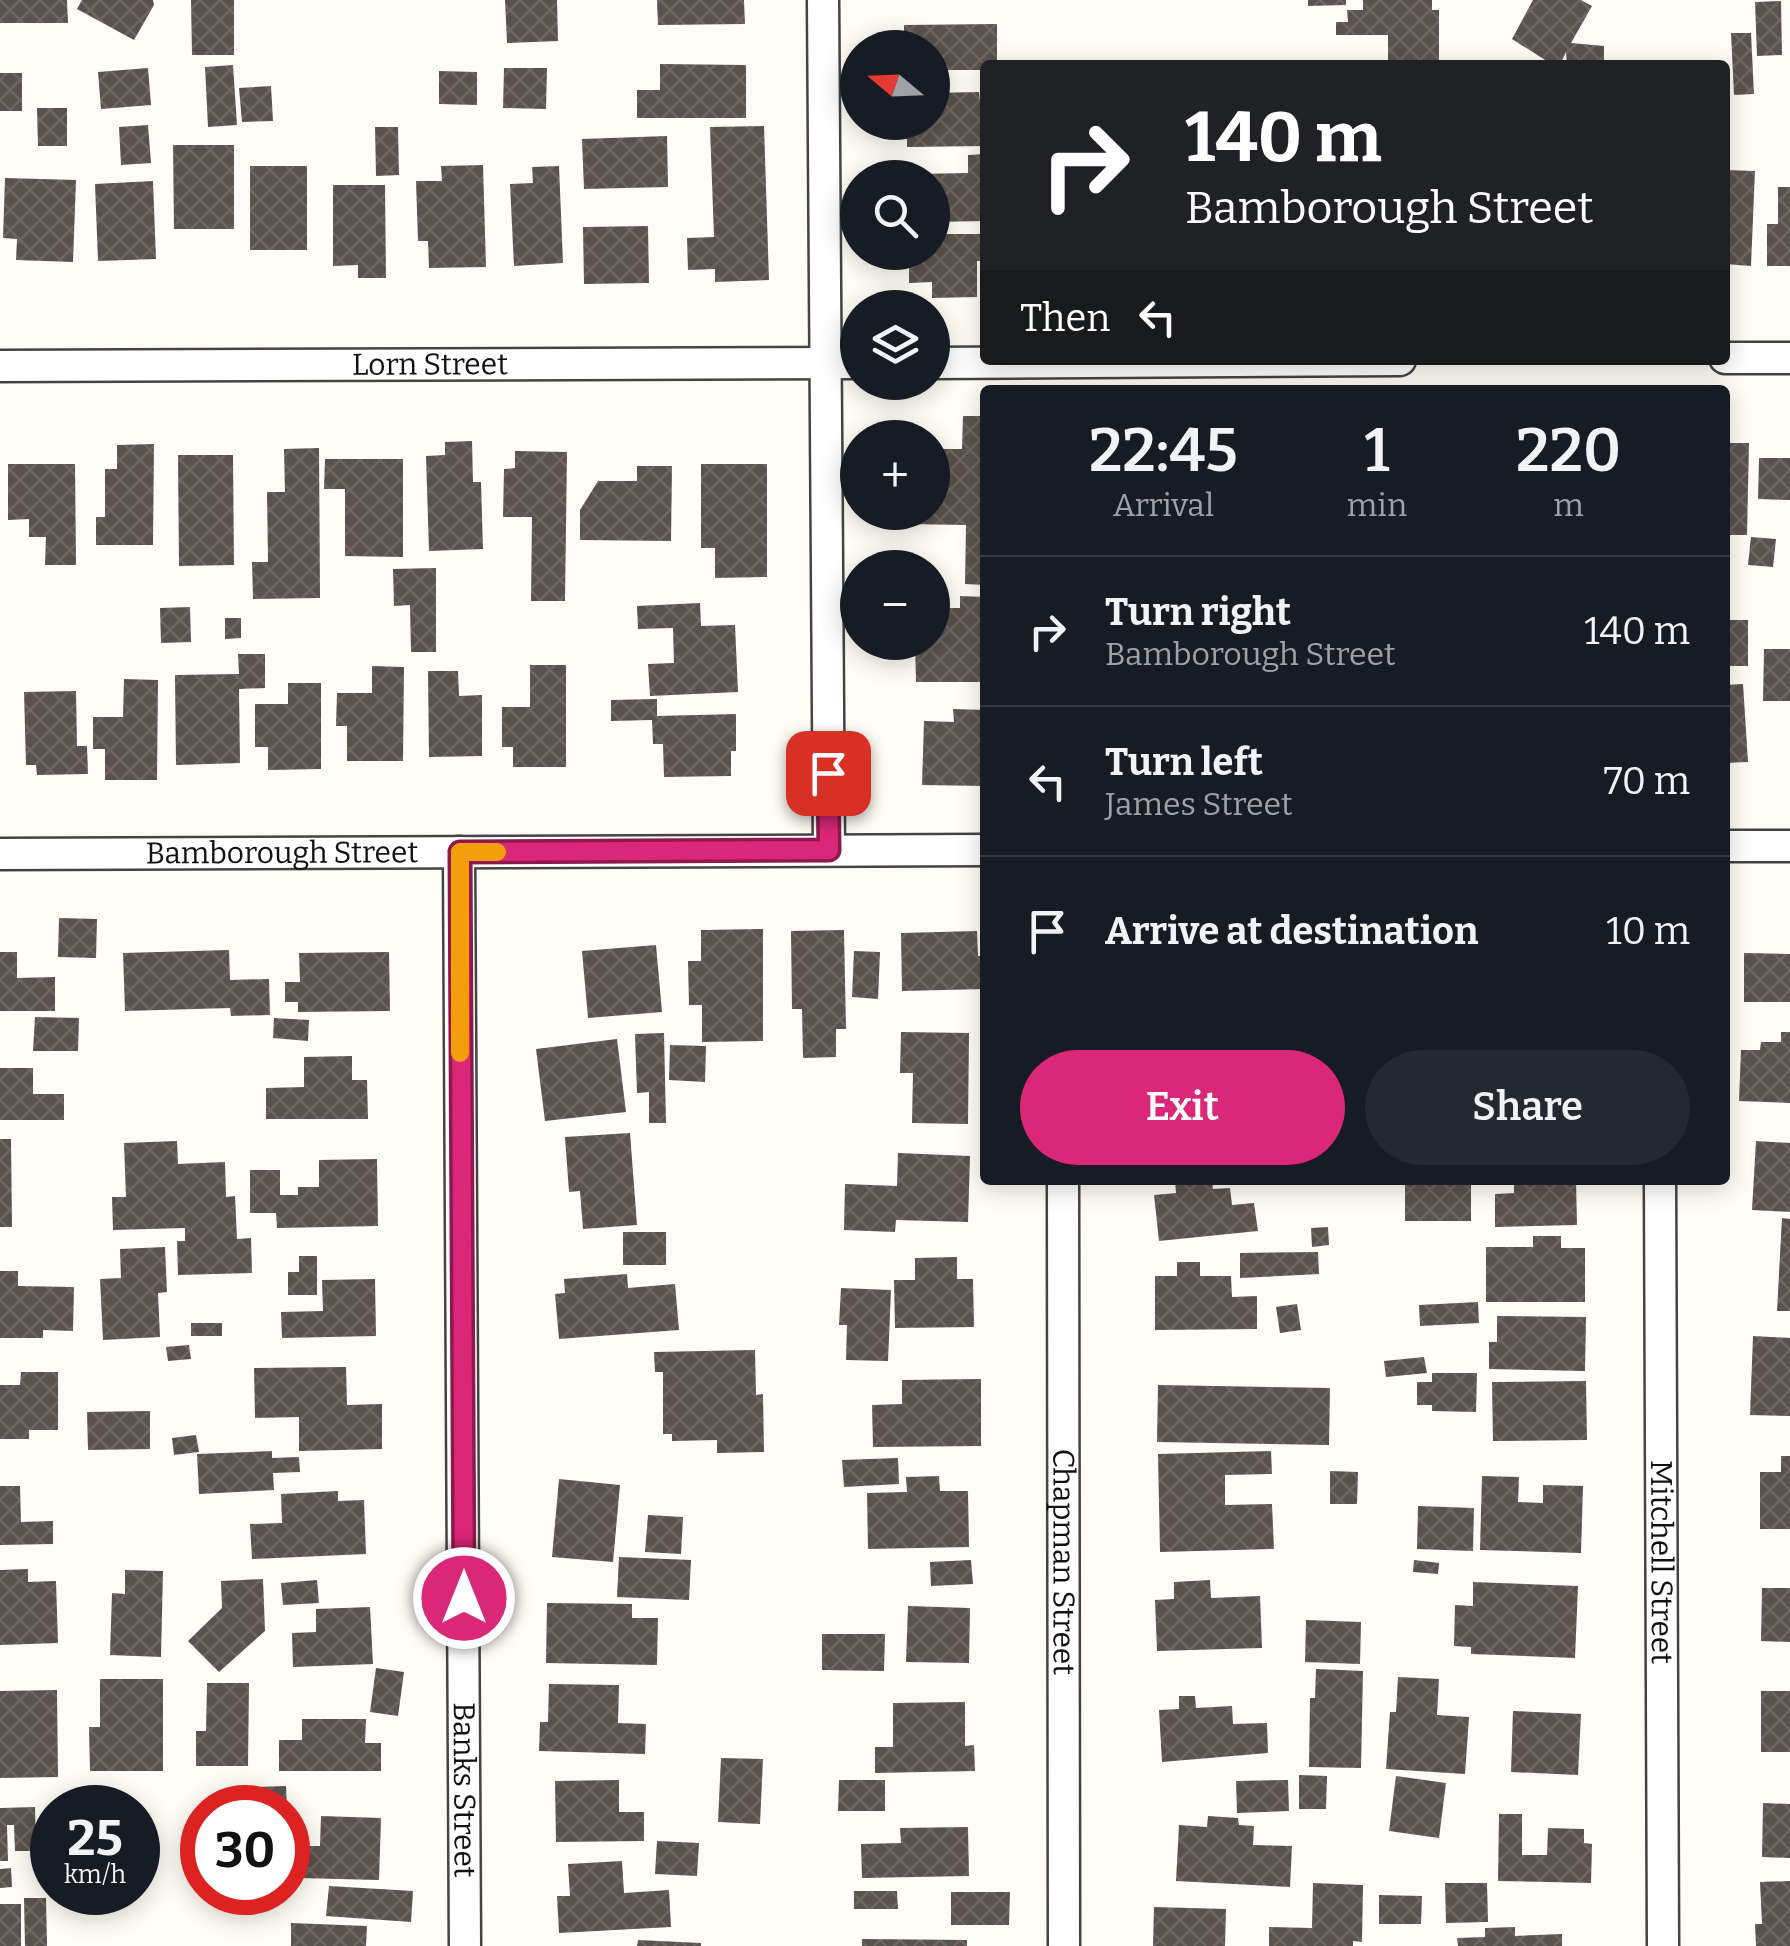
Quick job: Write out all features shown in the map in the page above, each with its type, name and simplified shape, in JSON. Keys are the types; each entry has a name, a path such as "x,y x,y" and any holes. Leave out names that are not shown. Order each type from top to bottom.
{"street":[{"path":"823,0 829,850"},
{"path":"1730,358 1790,358"},
{"path":"950,362 980,362"},
{"name":"Lorn Street","path":"0,366 840,363"},
{"path":"1730,846 1790,846"},
{"name":"Bamborough Street","path":"0,854 980,850"},
{"name":"Banks Street","path":"460,852 465,1946"},
{"name":"Chapman Street","path":"1062,1185 1064,1946"},
{"name":"Mitchell Street","path":"1660,1185 1662,1946"}],"building":[{"path":"0,0 67,0 68,23 0,23"},
{"path":"82,0 153,0 154,5 134,40 77,9"},
{"path":"191,0 234,0 234,55 192,55"},
{"path":"505,0 557,0 558,41 507,43"},
{"path":"657,0 744,0 745,24 658,25"},
{"path":"1308,0 1346,0 1346,5 1308,6"},
{"path":"1363,0 1432,0 1432,10 1439,10 1439,60 1388,60 1388,35 1336,35 1336,22 1348,22 1347,10 1363,10"},
{"path":"1533,0 1581,0 1592,6 1571,43 1604,46 1604,60 1567,60 1566,52 1562,60 1545,60 1512,39"},
{"path":"1781,1 1782,55 1757,56 1755,2"},
{"path":"997,24 997,60 980,60 980,70 950,70 950,30 904,30 904,25"},
{"path":"1731,33 1751,33 1754,94 1734,95"},
{"path":"660,64 746,65 746,118 637,118 637,90 660,90"},
{"path":"233,65 237,125 208,127 205,67"},
{"path":"148,68 151,105 101,109 98,72"},
{"path":"504,68 547,68 546,109 503,108"},
{"path":"439,71 477,72 477,105 439,104"},
{"path":"0,73 22,73 22,111 0,111"},
{"path":"271,86 273,121 242,122 239,88"},
{"path":"979,92 980,146 907,147 907,140 950,140 950,93"},
{"path":"37,108 67,108 67,146 38,146"},
{"path":"148,125 151,163 121,165 119,127"},
{"path":"764,126 769,280 715,282 715,269 688,270 687,238 714,237 710,127"},
{"path":"375,127 398,127 399,175 376,176"},
{"path":"667,136 668,187 584,189 582,139"},
{"path":"173,145 234,145 234,229 174,229"},
{"path":"980,154 980,221 950,222 950,173 968,173 968,155"},
{"path":"483,165 486,267 429,268 428,241 418,241 416,181 442,181 441,166"},
{"path":"250,166 307,166 307,250 250,250"},
{"path":"559,166 563,263 514,266 510,184 533,183 532,167"},
{"path":"1730,170 1755,171 1751,266 1730,264"},
{"path":"5,178 76,180 73,262 16,260 17,239 3,238"},
{"path":"153,181 156,259 98,261 95,184"},
{"path":"333,185 385,185 386,278 358,278 358,265 333,266"},
{"path":"1778,187 1790,187 1790,266 1767,266 1767,224 1778,224"},
{"path":"648,226 649,283 584,284 583,227"},
{"path":"950,234 980,234 977,297 950,298 950,290 932,290 932,282 909,283 909,270 950,270"},
{"path":"963,416 980,416 980,585 965,584 966,525 950,525 950,449 962,449"},
{"path":"472,441 473,482 481,482 483,549 429,551 426,456 445,455 445,442"},
{"path":"1730,443 1749,443 1747,535 1730,535"},
{"path":"154,444 153,545 96,545 96,517 105,517 105,469 117,469 117,445"},
{"path":"319,448 320,598 253,599 252,562 268,562 267,492 285,492 284,449"},
{"path":"515,451 567,452 565,601 531,601 532,517 503,517 504,469 515,468"},
{"path":"178,455 233,455 234,565 179,566"},
{"path":"1759,458 1790,458 1790,500 1758,499"},
{"path":"325,459 403,459 403,557 345,556 345,489 324,489"},
{"path":"8,464 75,464 76,565 45,565 46,537 29,537 29,519 8,520"},
{"path":"701,464 767,464 767,577 715,578 715,548 701,548"},
{"path":"637,466 672,466 671,541 580,540 580,510 598,481 637,481"},
{"path":"1751,537 1776,539 1773,567 1748,565"},
{"path":"436,568 436,652 411,652 410,605 394,606 393,569"},
{"path":"960,596 980,597 980,682 916,682 915,660 950,660 950,608 960,608"},
{"path":"700,603 701,626 735,625 738,692 650,696 648,664 674,663 673,628 638,629 637,606"},
{"path":"190,607 191,642 161,643 160,608"},
{"path":"225,618 241,618 241,638 225,639"},
{"path":"1730,620 1748,620 1748,666 1730,666"},
{"path":"1764,649 1790,649 1790,701 1763,701"},
{"path":"238,654 265,654 265,688 239,689 240,763 176,765 175,675 239,674"},
{"path":"530,665 566,665 566,767 513,767 513,747 502,747 502,707 530,707"},
{"path":"372,666 404,667 403,761 347,761 347,726 336,726 337,693 372,693"},
{"path":"428,671 458,671 459,696 482,695 482,756 429,757"},
{"path":"124,679 158,680 157,780 105,780 105,749 93,749 93,717 123,717"},
{"path":"288,683 321,683 321,769 268,770 268,747 255,747 255,704 288,704"},
{"path":"1743,684 1748,762 1730,763 1730,685"},
{"path":"76,691 77,746 87,746 88,774 37,775 36,765 26,765 24,692"},
{"path":"657,699 657,716 736,714 731,776 664,777 663,744 653,744 652,720 611,721 611,700"},
{"path":"953,709 980,710 980,786 922,785 924,721 954,722"},
{"path":"59,918 97,919 96,958 58,957"},
{"path":"763,929 763,1041 702,1042 702,1005 689,1005 688,961 701,961 701,930"},
{"path":"844,930 846,1029 836,1029 836,1057 803,1058 802,1009 792,1009 791,931"},
{"path":"977,931 980,989 902,991 901,933"},
{"path":"656,945 662,1012 588,1018 582,951"},
{"path":"229,950 230,980 269,979 270,1015 231,1016 230,1008 125,1011 123,953"},
{"path":"854,951 880,952 878,999 852,997"},
{"path":"0,952 17,952 17,978 55,977 55,1011 0,1011"},
{"path":"389,952 390,1011 298,1012 298,1002 285,1002 285,982 300,982 299,953"},
{"path":"1744,953 1790,954 1790,1002 1744,1002"},
{"path":"35,1017 79,1018 78,1051 33,1051"},
{"path":"274,1018 309,1020 308,1041 273,1038"},
{"path":"901,1032 969,1033 968,1124 912,1123 913,1073 900,1073"},
{"path":"1781,1032 1790,1032 1790,1103 1739,1101 1741,1050 1760,1050 1761,1042 1781,1042"},
{"path":"664,1033 666,1123 649,1123 649,1092 637,1093 635,1034"},
{"path":"617,1039 626,1112 545,1121 536,1049"},
{"path":"670,1045 706,1046 705,1082 669,1080"},
{"path":"352,1056 352,1080 367,1080 368,1119 266,1119 266,1088 304,1087 304,1057"},
{"path":"0,1068 33,1068 33,1094 64,1094 64,1120 0,1120"},
{"path":"630,1133 637,1225 583,1229 580,1191 569,1192 565,1137"},
{"path":"0,1139 11,1139 12,1227 0,1227"},
{"path":"177,1141 178,1164 225,1162 226,1197 235,1196 237,1239 251,1238 252,1273 178,1275 177,1241 185,1241 185,1228 113,1230 112,1197 126,1197 124,1143"},
{"path":"1756,1141 1790,1143 1790,1212 1752,1210"},
{"path":"898,1153 970,1156 968,1222 896,1220 895,1232 844,1230 845,1184 897,1186"},
{"path":"377,1159 378,1226 277,1228 276,1213 250,1213 250,1170 280,1170 280,1195 298,1195 298,1187 319,1187 319,1160"},
{"path":"1175,1185 1230,1188 1232,1205 1254,1203 1258,1231 1159,1241 1154,1195 1176,1193"},
{"path":"1405,1185 1471,1185 1471,1221 1405,1221"},
{"path":"1514,1185 1576,1185 1577,1225 1495,1227 1495,1194 1514,1193"},
{"path":"1782,1218 1790,1219 1790,1311 1777,1311"},
{"path":"1328,1227 1329,1245 1312,1247 1311,1228"},
{"path":"623,1232 666,1232 666,1265 623,1265"},
{"path":"1533,1236 1561,1236 1561,1248 1585,1248 1585,1302 1486,1302 1486,1247 1533,1247"},
{"path":"165,1247 167,1292 158,1293 160,1337 103,1340 100,1279 121,1278 120,1249"},
{"path":"1318,1252 1319,1274 1240,1278 1240,1253"},
{"path":"299,1256 317,1256 317,1295 288,1295 288,1272 299,1272"},
{"path":"957,1257 957,1279 973,1279 974,1327 895,1328 894,1280 915,1280 915,1258"},
{"path":"1177,1262 1200,1262 1200,1276 1231,1276 1232,1297 1257,1296 1257,1329 1155,1330 1155,1276 1177,1276"},
{"path":"0,1271 18,1271 18,1286 74,1287 73,1331 43,1330 43,1338 0,1338"},
{"path":"627,1274 628,1288 675,1284 679,1330 559,1339 555,1294 565,1293 564,1279"},
{"path":"375,1279 376,1336 282,1338 281,1312 323,1311 322,1280"},
{"path":"841,1288 891,1290 888,1361 846,1360 847,1325 839,1325"},
{"path":"1478,1302 1479,1323 1420,1326 1419,1305"},
{"path":"1297,1304 1301,1330 1280,1333 1276,1307"},
{"path":"1497,1316 1586,1317 1585,1371 1489,1369 1489,1342 1497,1342"},
{"path":"191,1323 222,1323 222,1336 191,1336"},
{"path":"1753,1336 1790,1338 1790,1416 1750,1415"},
{"path":"189,1345 191,1359 168,1361 166,1347"},
{"path":"755,1350 756,1395 763,1394 764,1452 717,1453 717,1440 672,1441 672,1434 663,1434 663,1372 655,1372 654,1352"},
{"path":"1424,1357 1427,1373 1386,1377 1384,1361"},
{"path":"346,1367 347,1405 382,1404 382,1449 299,1451 299,1417 255,1418 254,1368"},
{"path":"21,1372 58,1372 58,1430 29,1430 29,1439 0,1439 0,1385 20,1385"},
{"path":"1432,1373 1477,1373 1476,1412 1432,1411 1432,1405 1417,1405 1417,1382 1432,1382"},
{"path":"981,1379 981,1446 873,1447 872,1405 902,1404 902,1380"},
{"path":"1586,1381 1587,1440 1493,1441 1492,1382"},
{"path":"1158,1385 1330,1388 1329,1445 1157,1442"},
{"path":"150,1411 150,1449 88,1450 87,1412"},
{"path":"196,1435 199,1452 174,1455 172,1438"},
{"path":"272,1451 272,1458 299,1457 300,1472 273,1473 274,1490 199,1494 197,1454"},
{"path":"1271,1451 1272,1474 1225,1475 1225,1505 1272,1504 1274,1549 1160,1552 1158,1454"},
{"path":"1781,1456 1790,1456 1790,1529 1760,1529 1760,1472 1781,1472"},
{"path":"898,1458 899,1484 844,1487 842,1460"},
{"path":"1330,1471 1358,1472 1357,1504 1330,1504"},
{"path":"939,1476 940,1491 968,1491 969,1547 868,1549 867,1493 907,1492 906,1477"},
{"path":"1482,1476 1519,1477 1518,1502 1543,1503 1543,1485 1583,1486 1581,1553 1480,1550"},
{"path":"559,1479 620,1485 613,1562 552,1557"},
{"path":"0,1486 20,1486 21,1522 53,1521 53,1544 0,1545"},
{"path":"338,1491 338,1501 364,1500 366,1554 252,1559 250,1524 282,1523 281,1494"},
{"path":"1418,1506 1474,1508 1473,1551 1417,1549"},
{"path":"648,1515 683,1517 681,1554 645,1552"},
{"path":"619,1557 691,1560 689,1600 617,1597"},
{"path":"971,1560 973,1584 931,1586 930,1562"},
{"path":"1414,1560 1439,1563 1438,1574 1413,1572"},
{"path":"28,1569 28,1582 56,1581 58,1643 0,1645 0,1570"},
{"path":"125,1570 163,1571 161,1657 110,1655 112,1593 125,1594"},
{"path":"263,1579 265,1631 219,1672 188,1641 222,1608 221,1581"},
{"path":"317,1580 319,1603 283,1605 281,1583"},
{"path":"1210,1580 1211,1598 1260,1596 1262,1648 1157,1651 1155,1600 1174,1599 1174,1582"},
{"path":"1473,1582 1578,1586 1575,1658 1471,1654 1471,1647 1454,1646 1455,1605 1473,1606"},
{"path":"1762,1588 1790,1588 1790,1642 1761,1641"},
{"path":"547,1603 632,1604 632,1618 658,1618 657,1665 546,1663"},
{"path":"908,1606 970,1608 969,1663 906,1662"},
{"path":"370,1607 373,1664 293,1667 292,1633 316,1632 316,1609"},
{"path":"1306,1620 1361,1622 1360,1664 1305,1662"},
{"path":"822,1634 885,1634 884,1671 822,1670"},
{"path":"376,1668 404,1672 398,1716 370,1712"},
{"path":"1316,1669 1363,1671 1361,1768 1309,1767 1310,1698 1315,1698"},
{"path":"1398,1677 1439,1679 1437,1715 1469,1717 1465,1774 1386,1769 1390,1712 1396,1712"},
{"path":"100,1679 163,1679 163,1771 90,1771 89,1727 100,1727"},
{"path":"207,1683 249,1683 248,1766 196,1766 196,1731 206,1731"},
{"path":"549,1684 619,1685 618,1723 646,1724 645,1754 539,1751 540,1722 548,1722"},
{"path":"57,1690 58,1777 0,1778 0,1691"},
{"path":"1761,1691 1790,1691 1790,1752 1761,1752"},
{"path":"1179,1696 1195,1696 1196,1708 1232,1706 1233,1724 1267,1723 1268,1753 1162,1762 1159,1710 1179,1709"},
{"path":"965,1702 965,1746 974,1745 975,1771 875,1773 875,1747 893,1747 893,1703"},
{"path":"1513,1711 1581,1714 1578,1775 1511,1772"},
{"path":"302,1719 366,1719 365,1743 381,1743 381,1771 279,1771 279,1740 302,1740"},
{"path":"721,1758 763,1759 760,1824 718,1822"},
{"path":"1299,1775 1327,1776 1326,1809 1299,1809"},
{"path":"1396,1776 1446,1783 1439,1838 1389,1831"},
{"path":"619,1780 619,1812 644,1812 644,1841 556,1842 555,1781"},
{"path":"839,1780 885,1780 885,1811 838,1811"},
{"path":"1288,1780 1289,1811 1237,1813 1236,1781"},
{"path":"1763,1803 1790,1804 1790,1858 1762,1857"},
{"path":"30,1807 30,1851 15,1851 14,1825 7,1825 8,1861 0,1861 0,1808"},
{"path":"1499,1814 1522,1814 1522,1855 1547,1855 1548,1828 1584,1829 1584,1843 1592,1844 1591,1883 1498,1881"},
{"path":"321,1816 381,1818 379,1880 310,1878 310,1846 320,1846"},
{"path":"1208,1816 1238,1818 1239,1825 1254,1826 1253,1845 1292,1846 1290,1887 1176,1881 1179,1825 1207,1827"},
{"path":"968,1827 969,1876 862,1878 861,1844 901,1843 900,1828"},
{"path":"657,1841 699,1843 697,1876 655,1874"},
{"path":"622,1861 624,1893 669,1890 671,1927 559,1933 557,1896 570,1896 568,1864"},
{"path":"11,1868 12,1887 0,1888 0,1869"},
{"path":"1790,1881 1790,1946 1756,1946 1755,1924 1762,1924 1760,1882"},
{"path":"1313,1883 1363,1885 1362,1942 1353,1941 1353,1946 1269,1946 1269,1927 1312,1928"},
{"path":"1445,1883 1487,1883 1488,1922 1446,1923"},
{"path":"329,1886 413,1891 411,1922 326,1916"},
{"path":"854,1891 897,1891 898,1909 854,1909"},
{"path":"951,1892 1010,1892 1009,1925 951,1925"},
{"path":"1379,1895 1422,1896 1421,1924 1379,1924"},
{"path":"24,1898 30,1898 30,1915 46,1915 47,1946 25,1946"},
{"path":"0,1904 21,1904 21,1946 0,1946"},
{"path":"1154,1907 1226,1909 1225,1946 1153,1946"},
{"path":"291,1923 367,1926 366,1946 291,1946"},
{"path":"1515,1927 1515,1936 1562,1934 1562,1946 1458,1946 1457,1938 1485,1937 1485,1928"},
{"path":"862,1939 967,1940 967,1946 862,1946"},
{"path":"638,1940 701,1943 701,1946 637,1946"}],"slow traffic":[{"path":"460,1053 460,852 497,852"}],"route":[{"path":"464,1598 460,852 829,850 828,773"}]}
